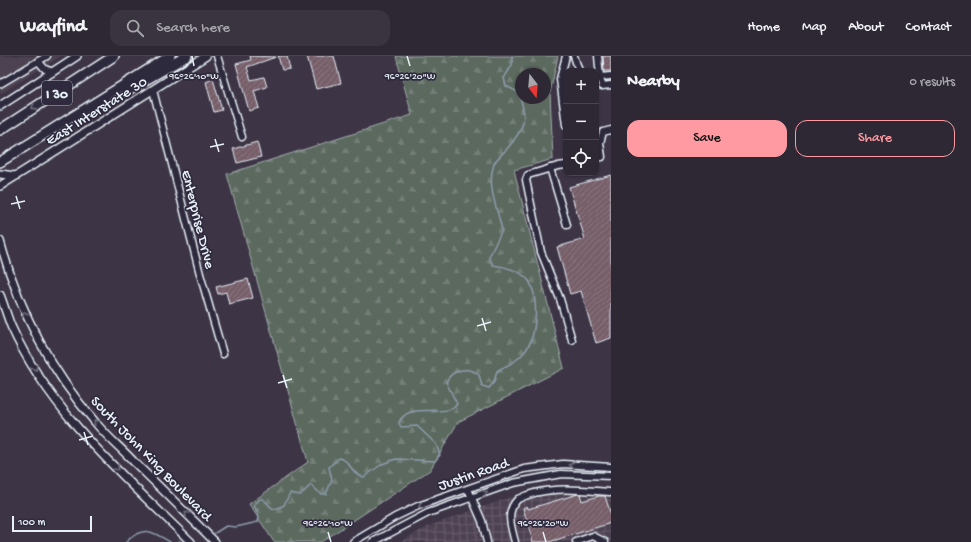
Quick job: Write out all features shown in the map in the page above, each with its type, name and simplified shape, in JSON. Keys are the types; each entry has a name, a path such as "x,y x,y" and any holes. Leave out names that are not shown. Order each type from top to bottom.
{"highway":[{"path":"48,98 52,91 103,56"},
{"name":"I 30","path":"0,130 114,56"},
{"name":"I 30","path":"4,160 170,56"},
{"path":"80,113 102,104 187,56"}],"main road":[{"path":"1,106 77,56"},
{"name":"East Interstate 30","path":"0,186 206,56"},
{"path":"0,174 15,176"},
{"name":"South John King Boulevard","path":"0,241 8,270 24,310 44,352 67,386 95,422 215,542"},
{"name":"South John King Boulevard","path":"0,295 11,326 35,368 62,409 99,451 191,542"}],"street":[{"path":"0,84 47,56"},
{"path":"217,56 242,137"},
{"path":"563,104 560,79 566,56"},
{"path":"574,56 578,68"},
{"path":"598,56 602,86 611,85"},
{"path":"38,61 45,69 53,72"},
{"path":"600,77 611,76"},
{"name":"Enterprise Drive","path":"153,90 190,237 223,354"},
{"path":"599,130 603,132 611,130"},
{"path":"599,158 602,157 600,143 603,132"},
{"path":"563,166 550,168 528,176 526,180 540,252 560,299 572,340"},
{"path":"550,168 567,225"},
{"name":"Justin Road","path":"353,542 406,512 468,488 530,468 563,464 611,467"},
{"name":"Justin Road","path":"373,542 428,513 512,483 532,478 561,474 611,476"},
{"path":"468,488 482,521 487,542"},
{"path":"515,542 509,515 518,499 527,495 556,490 611,492"},
{"path":"576,542 593,536 605,542"}],"shaded area":[{"path":"0,56 61,56 0,94"},
{"path":"542,486 611,488 611,542 400,542 429,526"}],"green space":[{"path":"396,56 558,56 551,88 551,68 515,68 515,104 550,104 553,159 514,170 564,368 458,422 430,470 321,542 274,542 249,504 308,462 227,174 412,115"}],"building":[{"path":"250,56 276,57 247,67 251,80 264,77 267,87 254,91 259,108 249,111 236,64 251,60"},
{"path":"278,56 287,56 290,69 282,70"},
{"path":"307,56 334,56 341,83 316,89"},
{"path":"603,56 611,56 611,71 604,71"},
{"path":"213,79 222,110 214,112 206,82"},
{"path":"257,142 261,157 237,163 233,149"},
{"path":"611,175 611,338 596,343 581,291 570,294 557,247 585,239 569,187"},
{"path":"248,279 253,298 229,304 226,292 218,294 216,287"},
{"path":"580,494 582,501 599,496 605,496 611,515 611,523 549,542 533,542 523,508 527,506 528,509"}],"waterway":[{"path":"215,533 226,526 236,527 258,522 259,516 254,505 260,499 263,499 272,508 276,509 284,505 290,493 300,495 311,485 321,494 326,494 332,480 329,467 339,458 346,461 356,473 364,477 382,464 396,459 435,461 440,455 436,444 417,426 401,427 399,423 404,416 410,412 445,410 452,408 457,404 446,382 452,374 461,370 470,370 475,372 479,375 482,386 489,388 494,382 497,371 516,360 526,350 533,335 535,316 532,288 529,281 522,274 507,268 493,265 489,257 502,230 492,189 492,172 496,160 506,150 521,130 524,117 518,92 506,86 504,78 512,65 512,56"},
{"path":"126,542 138,533 143,532 153,533 170,542"}]}
